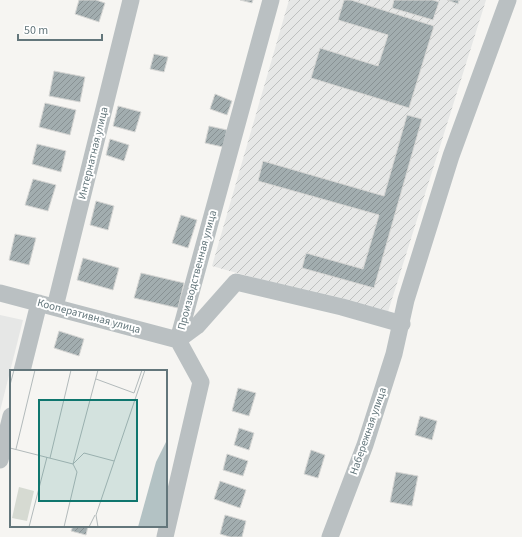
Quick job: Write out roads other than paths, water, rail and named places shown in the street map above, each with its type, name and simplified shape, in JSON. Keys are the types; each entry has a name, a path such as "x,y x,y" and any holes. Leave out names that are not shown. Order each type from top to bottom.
{"street":[{"name":"Интернатная улица","path":"22,370 47,305 131,0"},
{"name":"Производственная улица","path":"167,524 201,382 178,340 271,0"},
{"name":"Набережная улица","path":"330,537 365,445 394,354 402,324 406,300 451,156 508,0"},
{"path":"178,340 197,326 236,282 402,324"},
{"name":"Кооперативная улица","path":"0,293 178,340"},
{"path":"0,460 10,420"},
{"name":"Производственная улица","path":"164,537 166,527"}]}
